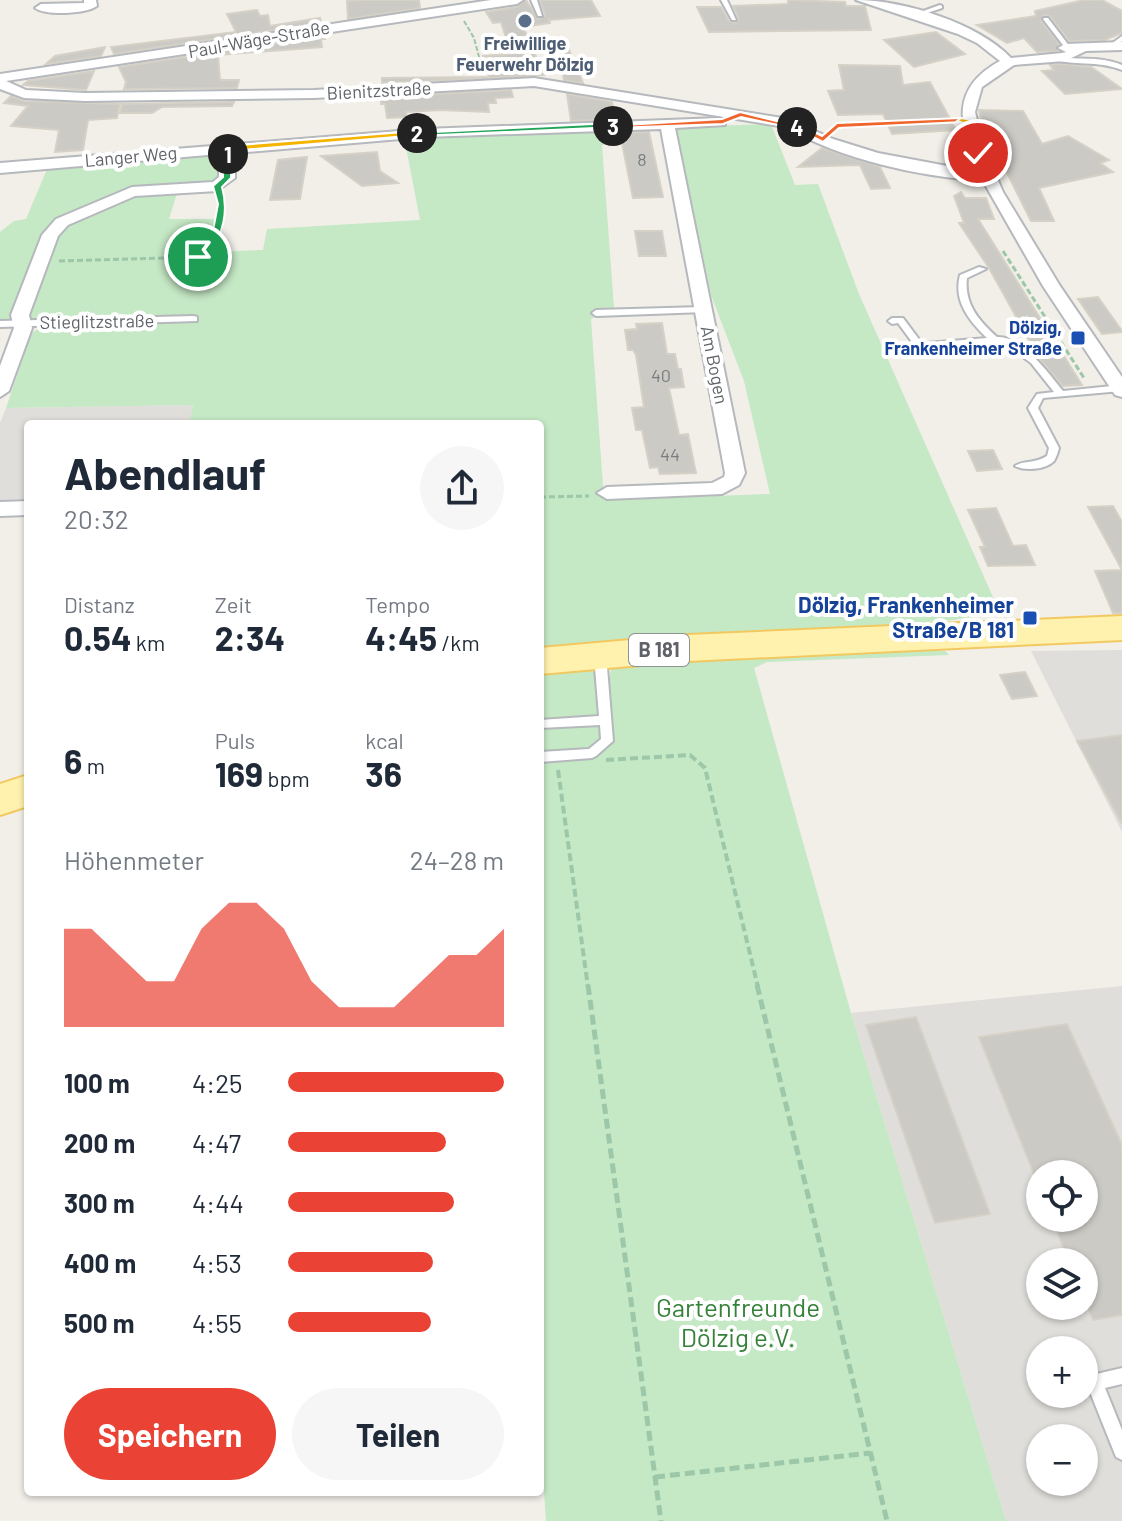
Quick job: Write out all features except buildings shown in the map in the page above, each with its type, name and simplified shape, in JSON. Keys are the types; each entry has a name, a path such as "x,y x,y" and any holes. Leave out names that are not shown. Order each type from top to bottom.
{"main road":[{"name":"B 181","path":"544,661 600,655 1122,628"},
{"path":"0,800 24,791"}],"street":[{"path":"41,8 85,7 91,6 90,0"},
{"name":"Paul-Wäge-Straße","path":"0,78 122,64 451,6 517,0"},
{"path":"862,0 902,4 1002,56 1051,58 1075,54 1074,48"},
{"path":"1120,46 1002,56 975,86 967,103 968,120 1010,223 1120,384"},
{"name":"Bienitzstraße","path":"0,84 24,94 85,97 328,93 534,82 789,123 823,140 918,165 989,177"},
{"name":"Langer Weg","path":"0,168 424,133 723,121 740,115"},
{"name":"Am Bogen","path":"607,493 715,489 732,481 735,473 667,124"},
{"path":"0,391 23,328 20,315 54,230 73,215 132,192 217,186 227,178 227,149"},
{"path":"0,509 24,508"}],"lane":[{"path":"534,0 540,15"},
{"path":"724,0 734,19"},
{"path":"918,14 940,7"},
{"path":"1046,19 1074,48"},
{"path":"1103,60 1120,46"},
{"path":"1051,58 1066,62 1103,60 1122,68"},
{"path":"982,269 963,277 964,302 980,327 994,339"},
{"path":"596,313 702,310"},
{"name":"Stieglitzstraße","path":"0,324 194,319"},
{"path":"892,321 900,320 918,344 927,346 994,339 1012,343 1034,361 1060,393"},
{"path":"1020,466 1040,465 1051,458 1054,448 1033,408 1040,396 1120,384"},
{"path":"544,757 592,753 607,741 600,655"},
{"path":"544,724 605,720"},
{"path":"1122,1376 1094,1382 1122,1451"}],"path":[{"path":"451,6 474,38 486,85"},
{"path":"823,140 837,126 968,120"},
{"path":"41,262 198,257 205,253 217,236 222,204 217,186"},
{"path":"1003,251 1091,390"},
{"path":"544,497 607,493"},
{"path":"593,760 690,755 705,768 887,1521"},
{"path":"565,762 558,770 661,1521"},
{"path":"655,1477 870,1453"}],"shaded area":[{"path":"193,405 190,420 24,420 24,499 0,500 0,423 6,408"},
{"path":"1122,650 1122,832 1031,651"},
{"path":"1122,986 1122,1521 1006,1521 851,1013"}],"green space":[{"path":"771,124 795,185 818,184 859,294 1000,613 898,628 544,651 544,420 190,420 193,405 6,408 31,334 40,327 42,320 28,319 29,303 58,230 122,197 178,190 169,219 220,219 211,252 263,250 267,229 420,220 404,137 607,128 608,144 602,145 614,308 591,319 604,500 770,494 744,381 711,295 676,127"},
{"path":"212,154 219,156 220,178 214,181 147,186 64,217 16,315 9,320 0,320 0,232 14,221 26,219 48,167"},
{"name":"Gartenfreunde Dölzig e.V.","path":"911,647 945,651 949,655 767,662 754,668 851,1013 1006,1521 546,1521 544,672 594,669 595,682 609,681 612,663"}],"place":[{"name":"Freiwillige Feuerwehr Dölzig","path":"525,21"},
{"name":"Dölzig, Frankenheimer Straße","path":"1078,338"},
{"name":"Dölzig, Frankenheimer Straße/B 181","path":"1030,618"}],"route":[{"path":"198,257 205,253 217,236 222,204 217,186 227,178 227,149 424,133 723,121 740,115 789,123 823,140 837,126 968,120 978,153"}]}
